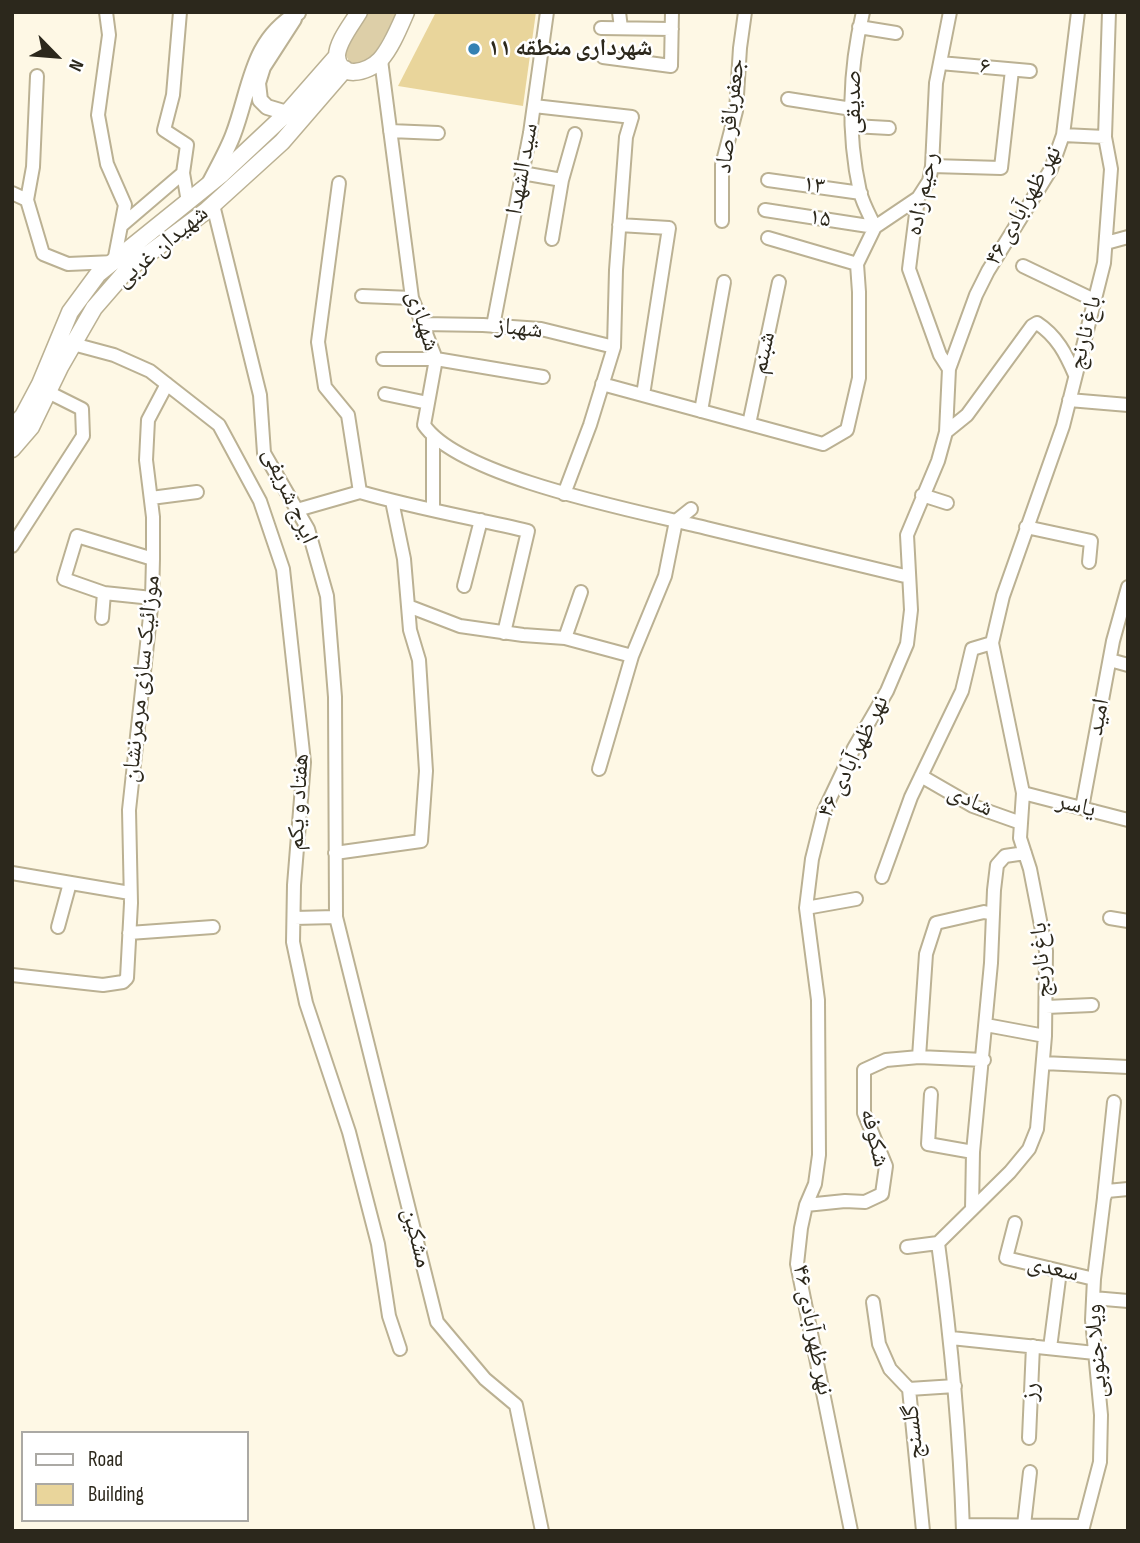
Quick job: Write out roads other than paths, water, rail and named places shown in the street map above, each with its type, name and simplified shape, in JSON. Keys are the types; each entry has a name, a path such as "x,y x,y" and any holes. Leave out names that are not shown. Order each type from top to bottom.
{"main road":[{"path":"359,12 341,44 341,62 350,72 365,72 381,60 406,12"},
{"name":"شهیدان غربی","path":"12,428 23,416 40,384 70,312 98,274 209,185 341,62"},
{"name":"شهیدان غربی","path":"12,449 31,427 94,308 127,270 213,205 282,142 341,62"}],"street":[{"path":"37,76 34,156 27,200 43,254 68,264 114,262 125,205 107,164 98,115 109,35 106,12"},
{"path":"180,12 173,95 164,130 187,145 183,173 188,202"},
{"name":"سید الشهدا","path":"493,326 534,106 547,12"},
{"path":"619,12 621,28"},
{"path":"603,57 671,66 672,12"},
{"name":"جعفرباقر صاد","path":"722,221 722,165 736,111 745,12"},
{"name":"صدیقی","path":"863,12 851,72 852,109 860,193 874,227"},
{"name":"رحیم زاده","path":"949,369 940,355 909,270 918,198 929,181 932,166 936,83 950,12"},
{"name":"نهر ظهرآبادی ۴۶","path":"852,1531 797,1264 806,1205 815,1184 819,1155 818,1000 806,908 812,859 824,811 854,748 887,691 907,645 911,610 907,535 938,461 946,432 949,369 976,295 988,271 1051,169 1063,135 1077,12"},
{"name":"باغ نارنج","path":"938,1243 1010,1172 1029,1149 1037,1129 1045,1036 1046,951 1020,838 1023,793 992,643 1003,596 1063,426 1104,263 1111,169 1105,137 1109,12"},
{"path":"287,113 267,107 260,100 258,83 264,67 298,13"},
{"path":"209,185 233,135 244,91 259,53 281,23 298,13"},
{"path":"859,27 896,33"},
{"path":"601,28 671,29"},
{"name":"شهبازی","path":"381,60 412,298 436,359 424,425 432,437 433,509"},
{"name":"۶","path":"940,63 1030,71"},
{"path":"932,166 1000,168 1012,70"},
{"path":"788,99 852,109"},
{"path":"534,106 632,117 626,137 619,225 614,347 564,494"},
{"path":"853,126 889,128"},
{"path":"390,131 438,133"},
{"path":"551,239 562,180 575,134"},
{"path":"1063,135 1105,137"},
{"path":"121,226 183,173"},
{"path":"522,173 562,180"},
{"name":"۱۳","path":"768,180 860,193"},
{"path":"339,183 318,342 324,387 348,415 360,492"},
{"path":"12,193 27,200"},
{"path":"602,384 823,444 847,430 859,378 857,264 874,227 918,198"},
{"name":"ایرج شریفی","path":"213,205 260,395 264,453 308,529 327,596 335,697 336,917"},
{"name":"۱۵","path":"765,210 874,227"},
{"path":"619,225 669,228 643,395"},
{"path":"1106,243 1128,237"},
{"path":"768,238 857,264"},
{"path":"1023,266 1094,300"},
{"path":"701,411 724,282"},
{"name":"شبنم","path":"749,424 779,282"},
{"path":"362,296 412,298"},
{"path":"946,432 967,415 1031,326 1037,323 1051,332 1065,351 1075,375"},
{"name":"شهباز","path":"422,324 541,329 614,347"},
{"name":"هفتاد و یکم","path":"73,344 114,355 150,371 219,425 260,501 283,569 304,762 293,942 306,1003 349,1132 378,1244 389,1316 400,1349"},
{"path":"383,359 436,359 543,377"},
{"name":"موزائیک سازی مرمرنشان","path":"12,975 103,985 123,982 127,978 131,893 129,810 152,598 151,498 146,460 148,420 167,384"},
{"path":"12,547 83,436 82,409 48,392"},
{"path":"386,394 428,403"},
{"path":"1069,400 1128,405"},
{"path":"432,437 481,465 564,494 909,578"},
{"path":"151,498 197,492"},
{"path":"297,510 360,492 528,531 504,633"},
{"path":"922,495 947,503"},
{"path":"335,853 421,841 426,771 419,660 410,630 404,559 392,501"},
{"path":"599,769 632,656 665,576 676,521 691,509"},
{"path":"464,586 481,520"},
{"path":"1026,527 1091,541 1089,562"},
{"path":"152,598 104,593 64,579 77,536 153,559"},
{"name":"امید","path":"1082,808 1110,660 1125,608 1128,587"},
{"path":"565,638 581,592"},
{"path":"102,618 104,593"},
{"path":"408,607 460,626 565,638 632,656"},
{"path":"882,877 921,776 962,691 972,649 992,643"},
{"path":"1110,660 1128,666"},
{"name":"شادی","path":"921,776 973,806 1021,823"},
{"name":"یاسر","path":"1023,793 1128,820"},
{"path":"972,1209 973,1152 984,1059 998,865 1005,856 1025,853"},
{"path":"12,873 131,893"},
{"path":"58,927 70,883"},
{"path":"806,908 856,899"},
{"path":"984,1059 919,1057 926,954 936,923 984,912 993,914"},
{"path":"294,918 336,917"},
{"name":"مشکین","path":"336,917 437,1322 485,1380 516,1405 542,1531"},
{"path":"1110,918 1128,921"},
{"path":"129,933 213,927"},
{"path":"1045,1007 1092,1005"},
{"path":"986,1025 1045,1036"},
{"name":"شکوفه","path":"806,1205 865,1202 882,1194 886,1166 864,1113 864,1070 886,1060 919,1057"},
{"path":"1043,1063 1128,1067"},
{"path":"931,1094 928,1144 973,1152"},
{"name":"ویلا جنوبی","path":"1083,1528 1100,1462 1101,1415 1092,1320 1094,1279 1114,1102"},
{"path":"1104,1198 1107,1191 1128,1189"},
{"name":"سعدی","path":"1015,1223 1006,1258 1094,1279"},
{"path":"907,1247 938,1243 951,1338 963,1528 1024,1525 1083,1528"},
{"path":"1050,1348 1060,1271"},
{"name":"سعدی","path":"1093,1298 1128,1301"},
{"name":"گلسنج","path":"873,1302 879,1344 890,1369 909,1389 923,1531"},
{"path":"951,1338 1095,1353"},
{"name":"رز","path":"1029,1438 1033,1346"},
{"path":"909,1389 955,1386"},
{"path":"1024,1525 1030,1472"}],"place":[{"name":"شهرداری منطقه ۱۱","path":"474,49"}]}
